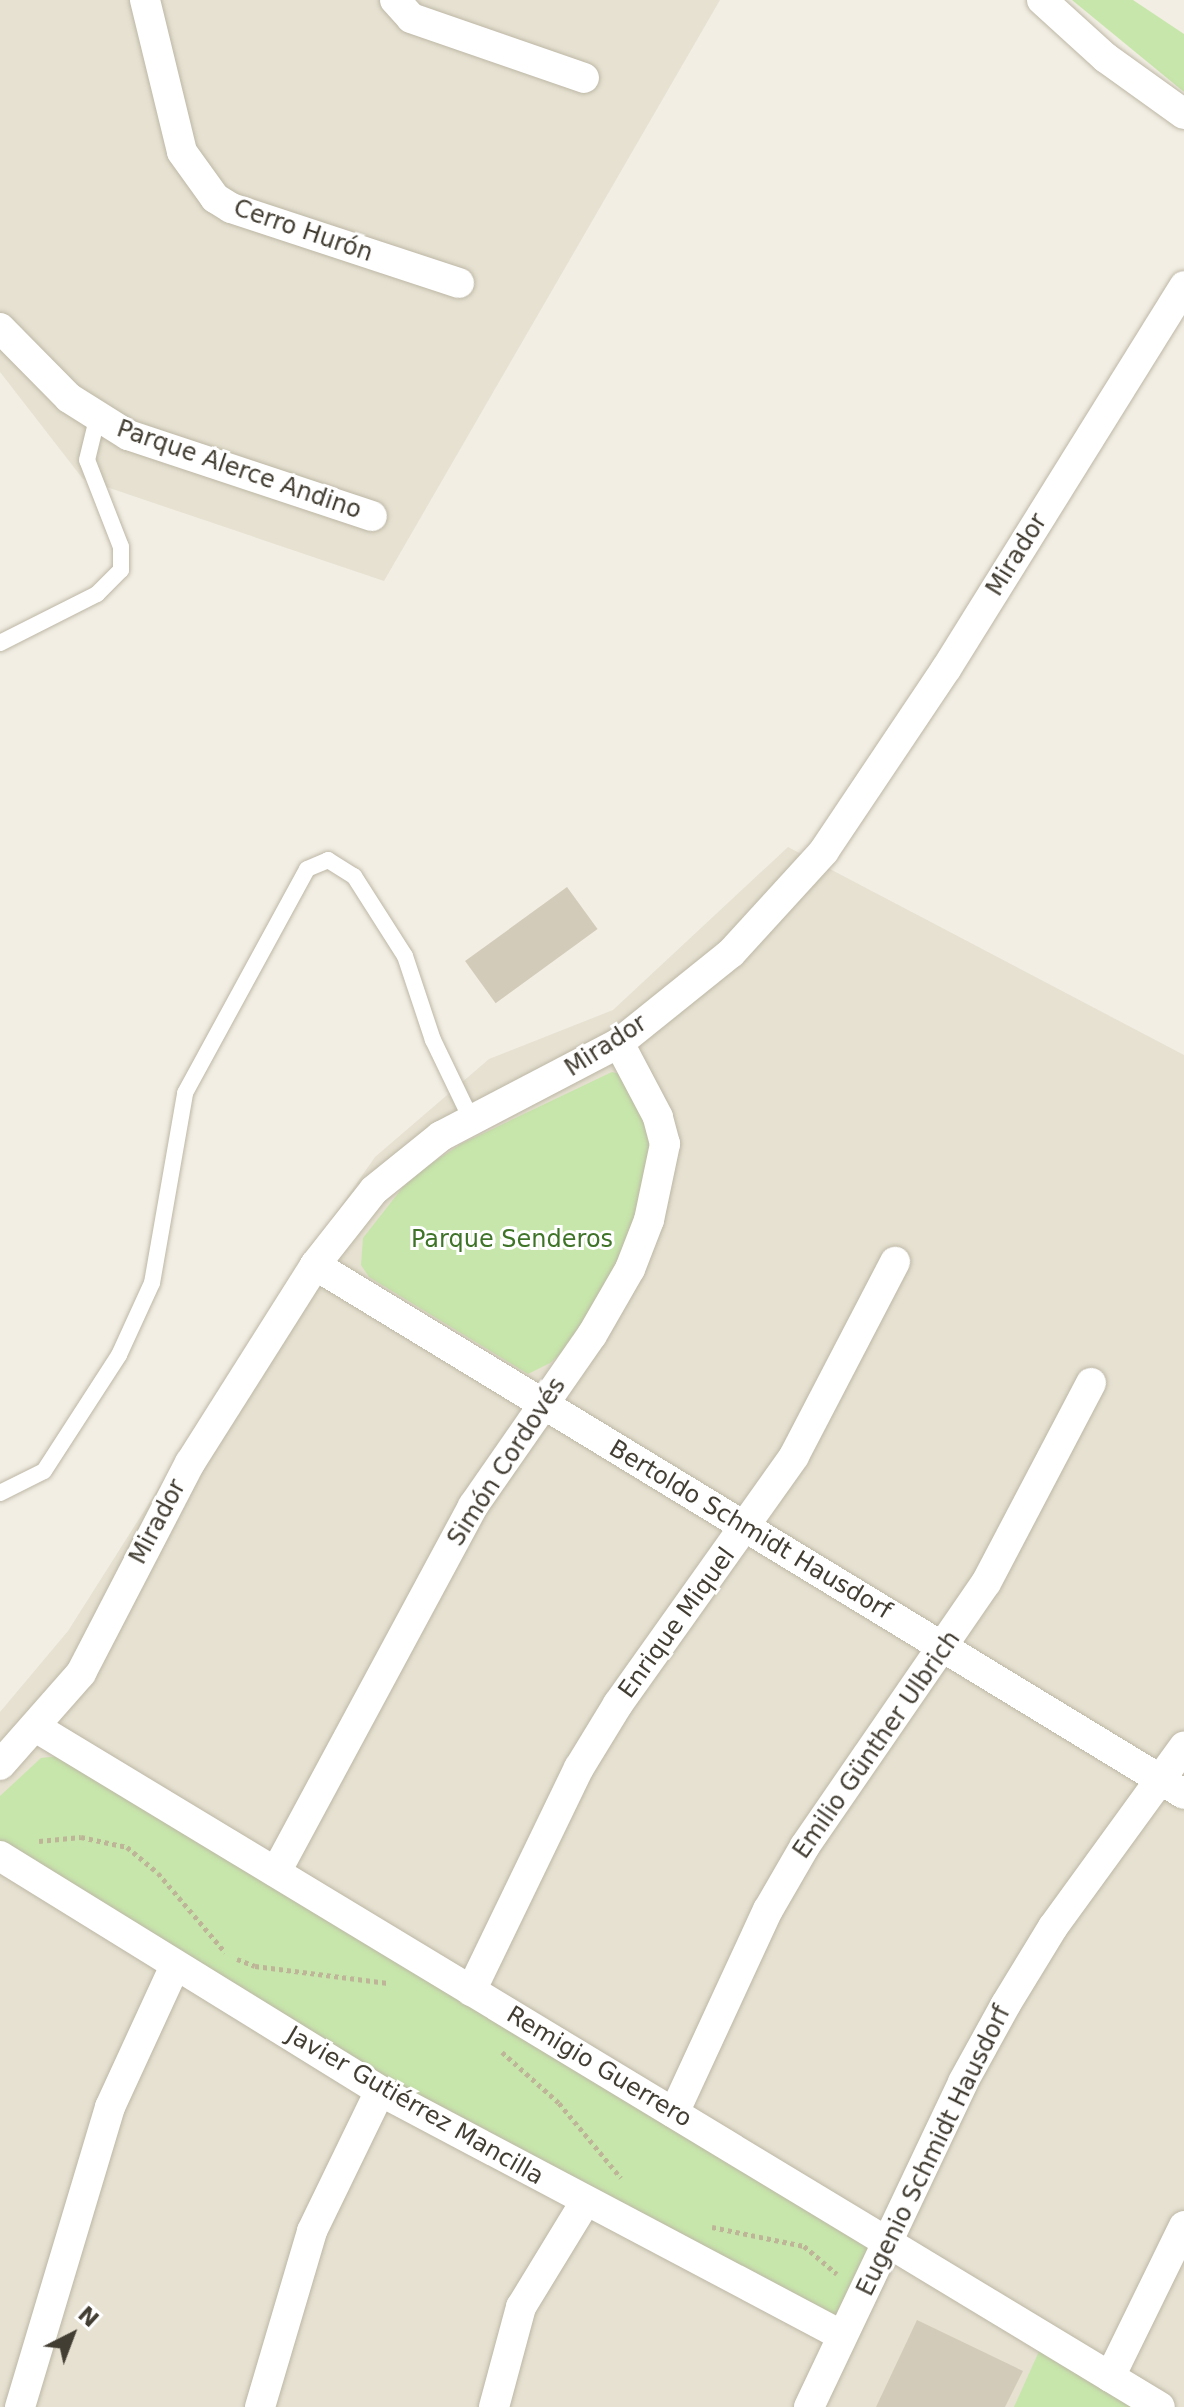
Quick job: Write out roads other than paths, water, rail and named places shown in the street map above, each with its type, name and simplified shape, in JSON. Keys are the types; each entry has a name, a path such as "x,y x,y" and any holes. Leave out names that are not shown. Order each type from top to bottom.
{"street":[{"name":"Cerro Hurón","path":"145,0 182,152 215,198 231,208 459,283"},
{"path":"395,0 411,18 584,78"},
{"path":"1042,0 1106,58 1184,114"},
{"name":"Mirador","path":"0,1765 37,1728 81,1673 190,1463 315,1265 392,1171 471,1119 619,1043 731,953 792,890 850,818 1184,286"},
{"name":"Parque Alerce Andino","path":"0,328 43,376 97,419 128,435 372,516"},
{"name":"Simón Cordovés","path":"276,1872 473,1506 592,1335 630,1269 660,1180 665,1144 658,1117 619,1043"},
{"name":"Enrique Miquel","path":"471,1991 579,1768 618,1704 746,1527 827,1398 895,1262"},
{"name":"Bertoldo Schmidt Hausdorf","path":"315,1265 1174,1787"},
{"name":"Emilio Günther Ulbrich","path":"674,2113 733,1979 805,1846 945,1649 1020,1525 1091,1383"},
{"name":"Remigio Guerrero","path":"37,1728 1160,2407"},
{"name":"Eugenio Schmidt Hausdorf","path":"809,2407 841,2335 890,2244 963,2082 1006,2004 1053,1927 1174,1787 1184,1747"},
{"name":"Javier Gutiérrez Mancilla","path":"0,1856 380,2091 841,2335"},
{"path":"20,2407 110,2107 175,1966"},
{"path":"260,2407 312,2231 380,2091"},
{"path":"494,2407 521,2307 585,2202"},
{"path":"1110,2377 1184,2226"}],"lane":[{"path":"0,643 97,594 121,570 121,547 87,460 97,419"},
{"path":"0,1493 44,1471 119,1355 152,1283 185,1093 307,869 328,860 354,876 405,956 433,1040 471,1119"}],"park label":[{"name":"Parque Senderos","path":"512,1240"}]}
